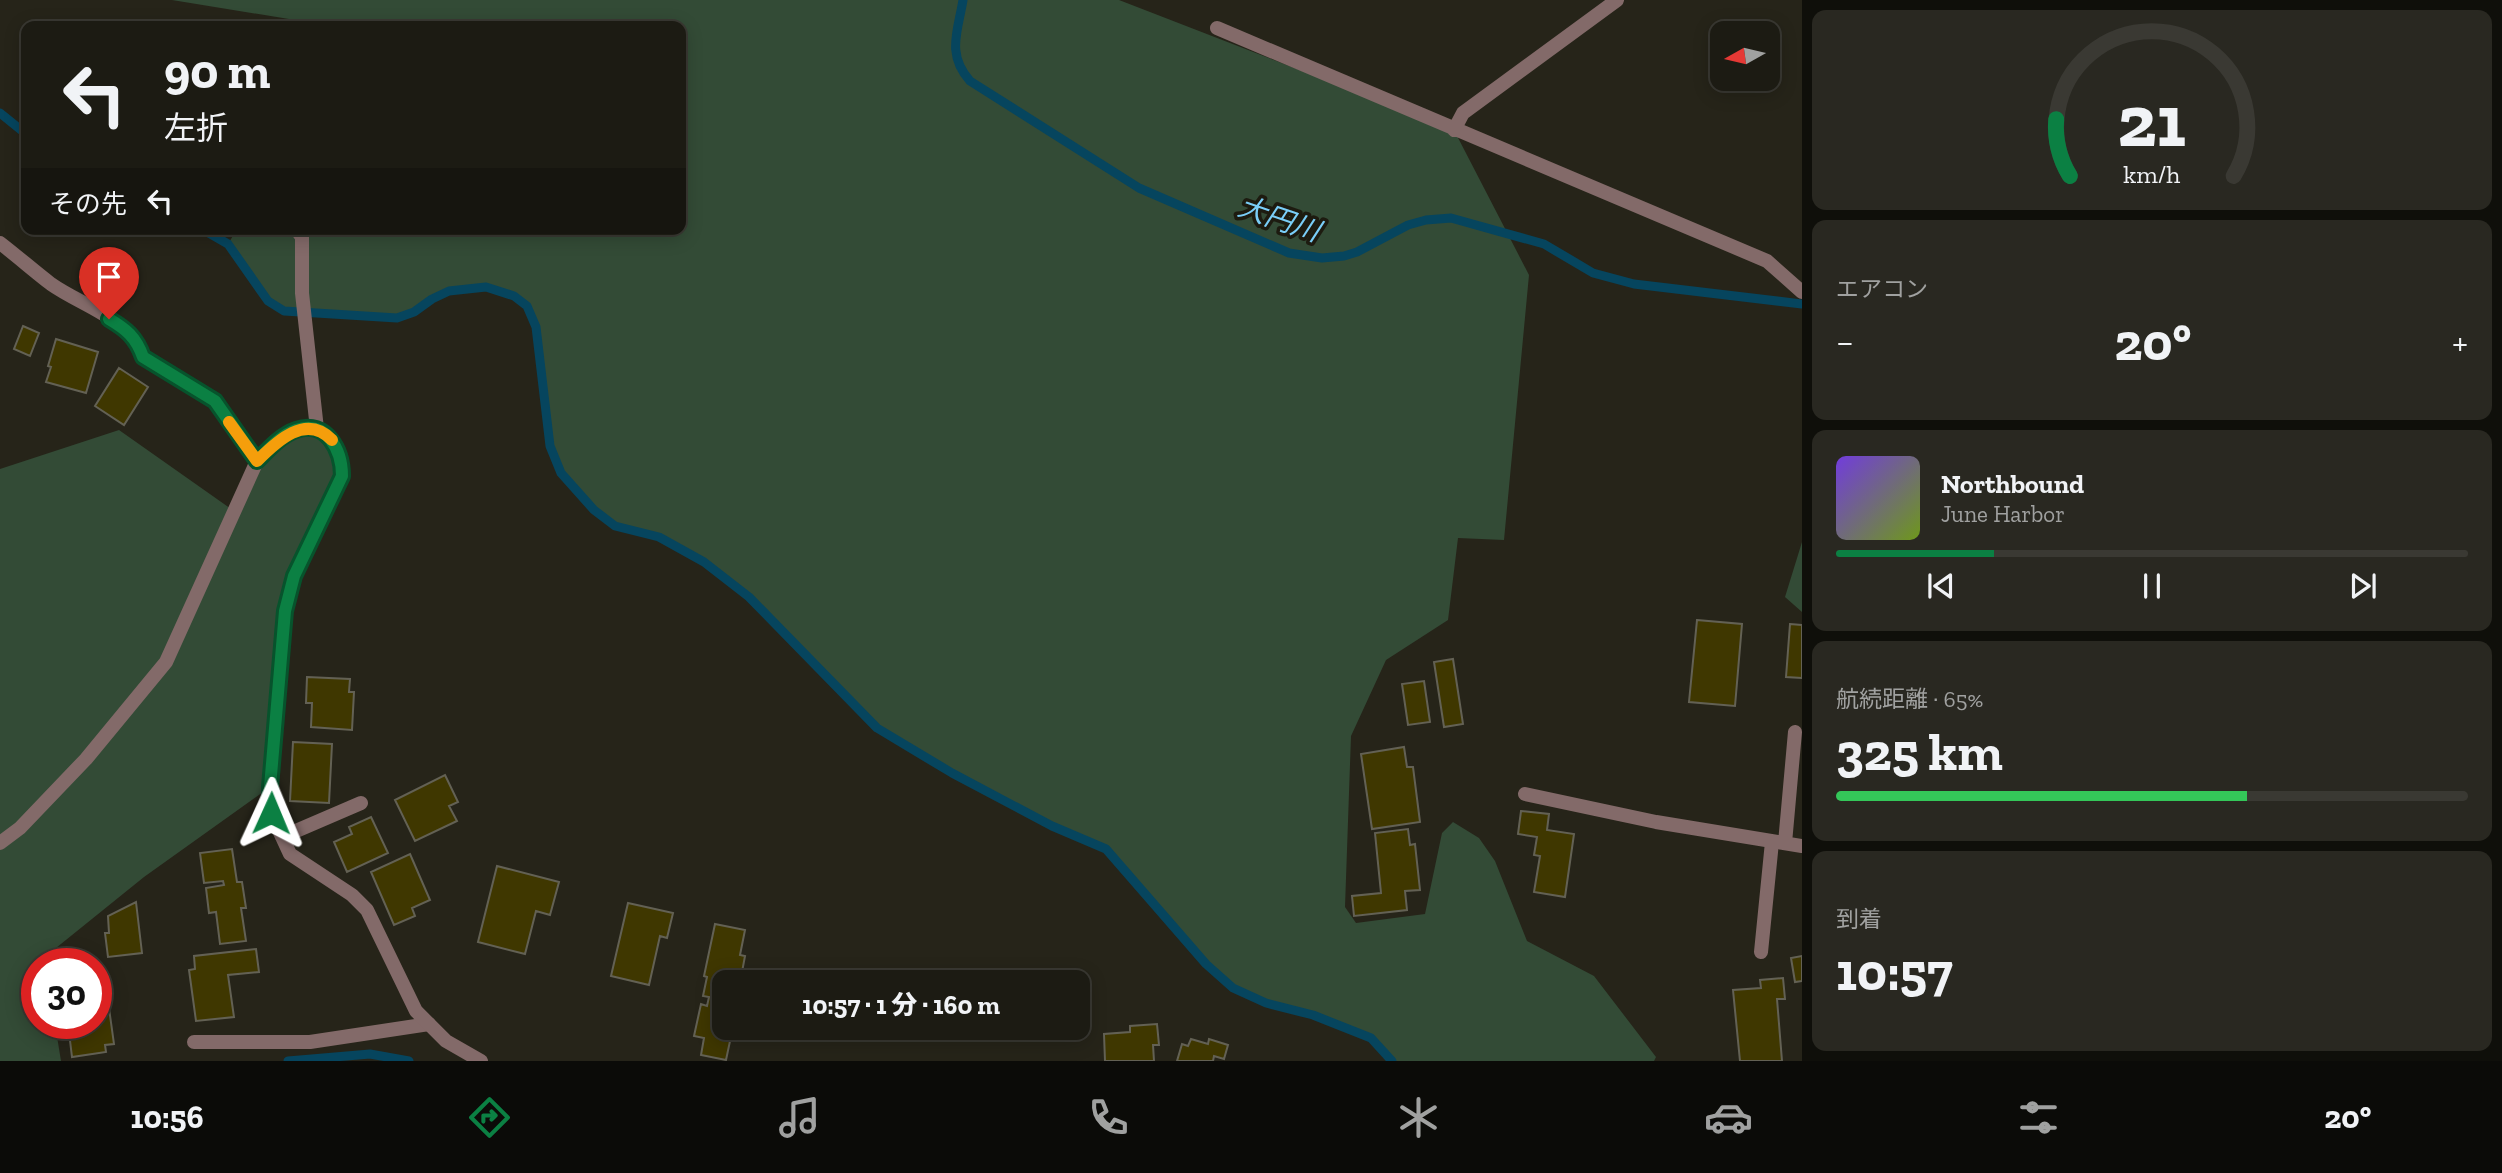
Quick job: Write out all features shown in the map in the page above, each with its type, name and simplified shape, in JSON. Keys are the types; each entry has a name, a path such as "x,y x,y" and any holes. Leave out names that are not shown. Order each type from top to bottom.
{"street":[{"path":"1454,130 1463,113 1617,0"},
{"path":"1217,28 1767,261 1801,291"},
{"path":"300,235 302,293 317,429"},
{"path":"0,243 53,285 128,330 139,344 143,357 215,401 257,461"},
{"path":"0,843 20,828 86,759 166,662 257,461 271,447 297,430 317,429 330,437 338,447 342,476 294,576 285,611 270,787 271,813 290,854 352,895 367,909 416,1011 446,1041 481,1061"},
{"path":"1761,952 1795,732"},
{"path":"1525,794 1656,822 1802,846"},
{"path":"282,837 362,803"},
{"path":"194,1042 310,1042 429,1024"}],"green space":[{"path":"172,0 1119,0 1454,130 1529,275 1504,540 1458,538 1448,620 1386,660 1351,736 1345,907 1356,923 1425,914 1442,833 1453,822 1479,838 1495,861 1527,941 1594,976 1656,1057 1654,1061 1392,1061 1371,1038 1313,1015 1266,1003 1233,988 1206,964 1106,849 1052,826 952,774 877,728 749,597 704,562 659,537 615,526 594,510 561,473 550,446 536,327 527,306 515,296 486,287 449,291 414,312 397,318 284,311 268,301 228,244 233,235 686,235 686,21 301,21"},
{"path":"317,429 342,461 294,576 270,787 144,877 56,948 21,948 21,1039 57,1039 61,1061 0,1061 0,469 119,430 234,511 271,447"},
{"path":"1802,542 1802,612 1785,597"}],"building":[{"path":"23,326 39,333 30,356 14,349"},
{"path":"56,339 98,352 86,393 46,382"},
{"path":"119,368 148,387 124,425 95,406"},
{"path":"1697,620 1742,624 1735,706 1689,702"},
{"path":"1790,624 1802,625 1802,678 1786,677"},
{"path":"1453,659 1463,724 1444,727 1434,662"},
{"path":"307,677 350,679 349,692 354,692 352,730 311,727 312,703 306,703"},
{"path":"1424,681 1430,722 1408,725 1402,684"},
{"path":"293,742 332,744 329,803 290,801"},
{"path":"1404,747 1407,767 1413,767 1420,822 1372,829 1361,754"},
{"path":"445,775 458,802 449,806 457,821 415,841 395,800"},
{"path":"1521,811 1549,814 1547,830 1574,834 1565,897 1534,892 1540,856 1534,855 1537,837 1518,834"},
{"path":"371,817 388,853 347,872 334,842 352,834 349,827"},
{"path":"1408,829 1410,845 1415,844 1420,890 1405,891 1407,910 1354,916 1352,896 1381,893 1375,833"},
{"path":"232,849 237,882 242,882 246,908 241,908 246,941 220,944 216,912 209,913 206,888 224,885 223,881 204,883 200,853"},
{"path":"410,854 430,900 412,908 415,916 394,925 371,872"},
{"path":"497,866 559,882 550,915 536,911 525,954 478,942"},
{"path":"136,902 142,953 112,957 112,948 107,948 105,933 109,933 108,916"},
{"path":"628,903 673,913 667,938 660,936 649,985 611,976"},
{"path":"715,924 745,930 740,955 745,956 742,970 712,970 712,1040 730,1040 726,1060 701,1055 704,1038 694,1036 701,1004 707,1006 709,997 703,996 707,977 704,976"},
{"path":"256,949 259,972 228,975 234,1017 196,1021 189,970 195,969 194,956"},
{"path":"1802,956 1802,981 1795,982 1791,958"},
{"path":"1783,978 1785,999 1777,999 1782,1061 1740,1061 1733,990 1761,988 1760,980"},
{"path":"1157,1024 1159,1045 1153,1045 1154,1061 1105,1061 1104,1034 1130,1032 1130,1026"},
{"path":"112,1030 114,1044 105,1045 106,1052 72,1057 70,1039 112,1039"},
{"path":"1191,1039 1208,1044 1209,1039 1228,1045 1224,1059 1214,1056 1213,1061 1177,1061 1182,1044 1188,1046"}],"waterway":[{"name":"大円川","path":"963,0 956,52 958,61 970,81 1139,188 1289,253 1322,258 1344,256 1408,225 1451,218 1544,244 1593,273 1634,284 1802,304"},
{"path":"0,113 21,130"},
{"path":"212,235 228,244 268,301 284,311 397,318 414,312 449,291 486,287 514,296 527,306 536,327 550,446 561,473 594,510 615,526 659,537 704,562 749,597 877,728 952,773 1052,826 1106,849 1206,964 1233,988 1266,1003 1313,1015 1371,1038 1392,1061"},
{"path":"288,1061 370,1054 409,1061"}],"slow traffic":[{"path":"229,422 257,461 285,436 297,430 317,429 332,440"}],"route":[{"path":"109,319 128,330 139,344 143,357 215,401 257,461 285,436 307,428 317,429 330,437 338,447 342,476 294,576 285,611 270,787 271,813"}]}
